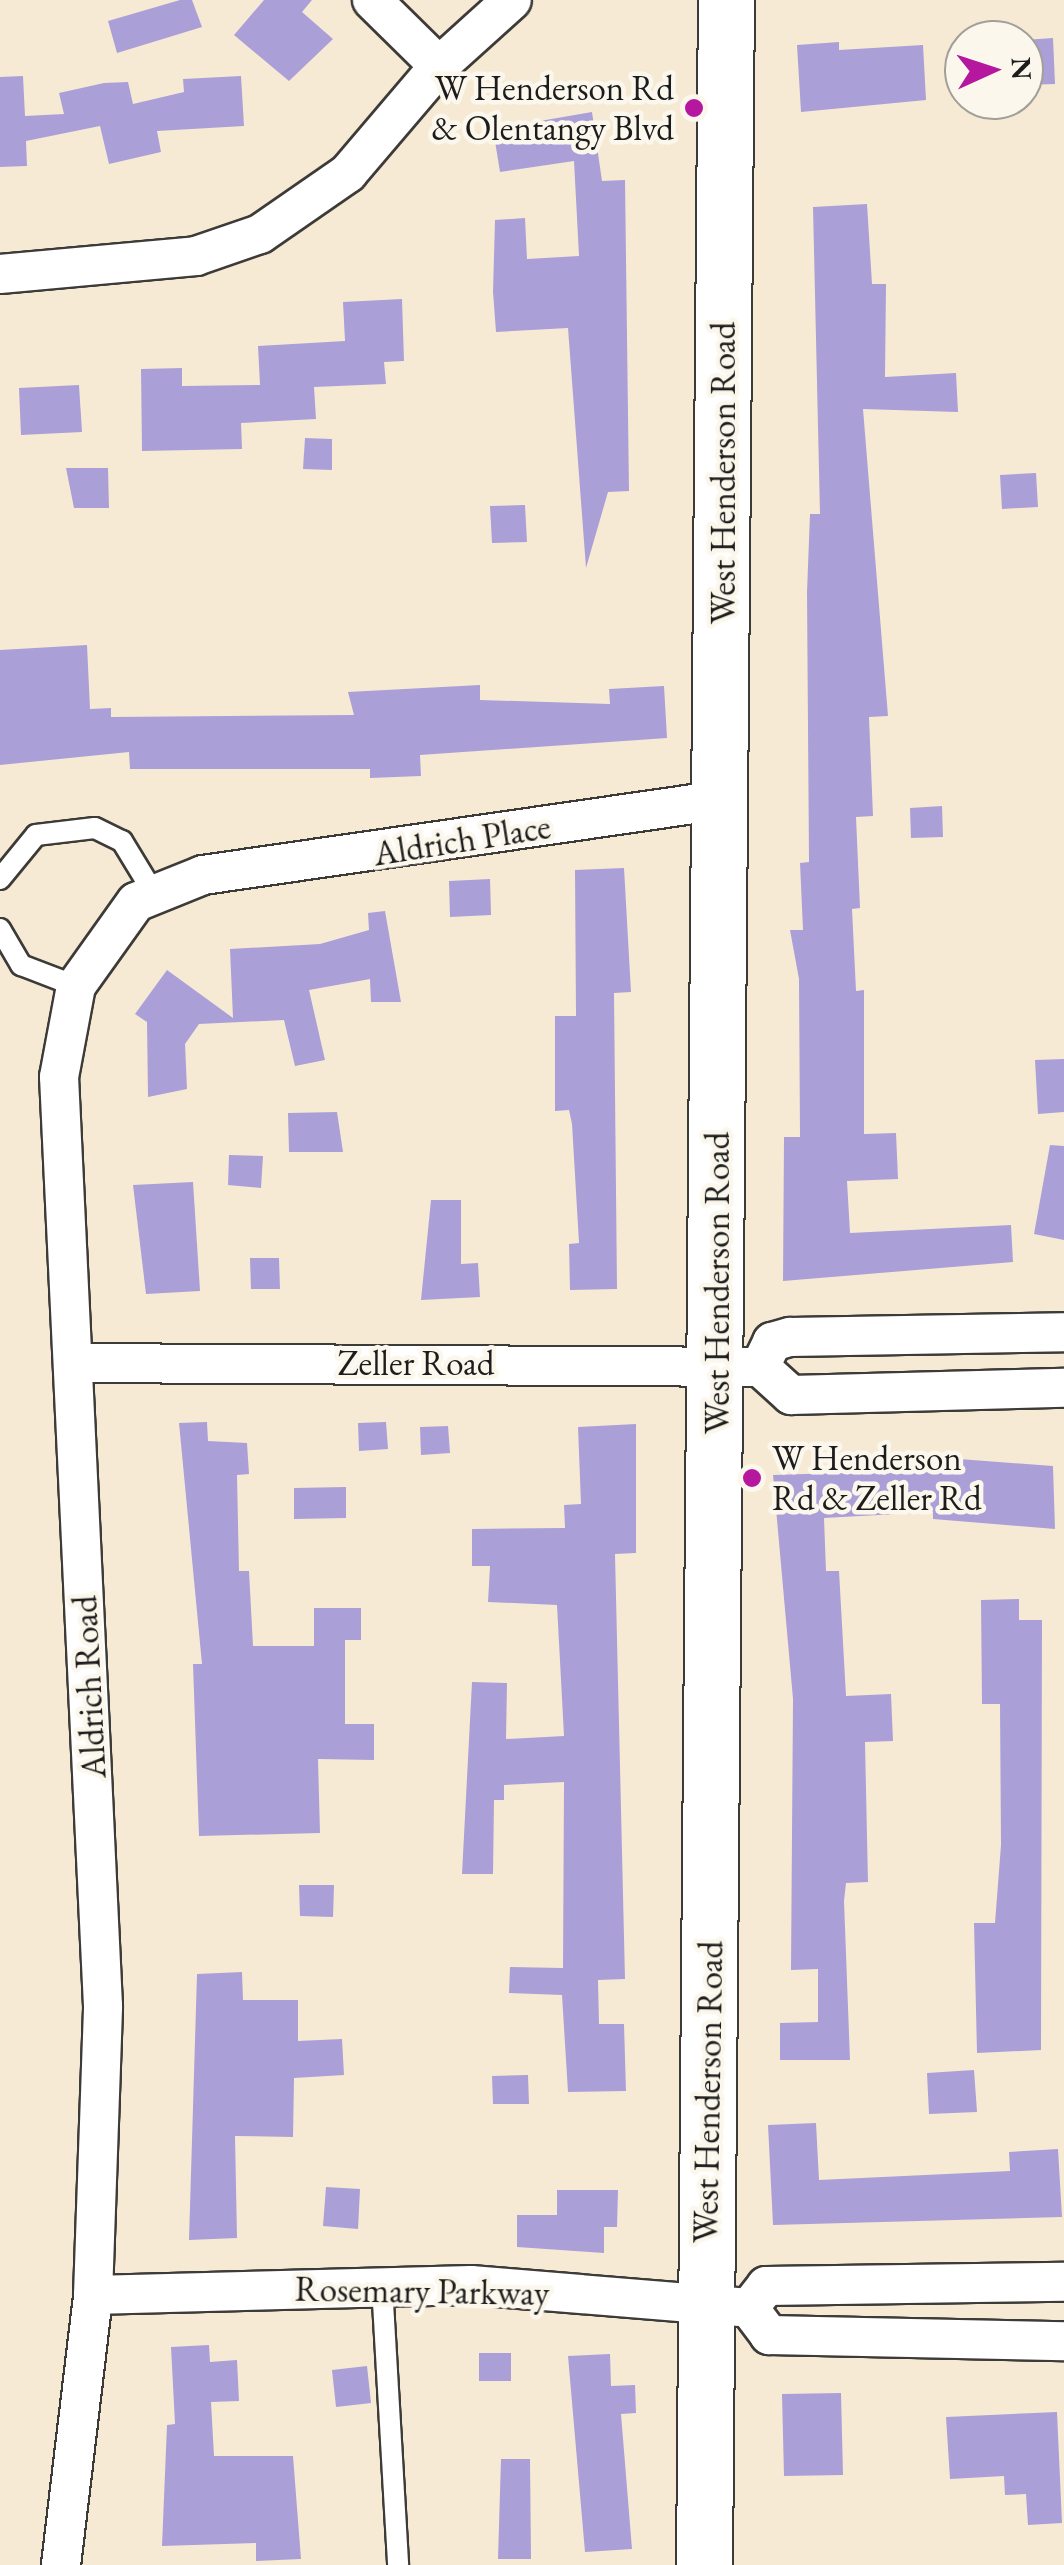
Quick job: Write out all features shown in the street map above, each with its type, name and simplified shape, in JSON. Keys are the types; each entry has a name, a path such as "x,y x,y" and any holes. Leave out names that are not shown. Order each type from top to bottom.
{"main road":[{"name":"West Henderson Road","path":"704,2565 728,2306 738,1368 721,800 726,0"}],"street":[{"path":"372,0 440,66"},
{"path":"0,274 196,256 260,234 348,173 440,66 512,0"},
{"name":"Aldrich Place","path":"153,892 202,875 721,800"},
{"name":"Aldrich Road","path":"61,2565 93,2296 103,2006 59,1077 76,986 153,892"},
{"path":"1064,1332 790,1337 772,1342 738,1368 791,1395 1064,1388"},
{"name":"Zeller Road","path":"73,1363 738,1368"},
{"path":"1064,2282 766,2286 728,2306 769,2335 1064,2341"},
{"name":"Rosemary Parkway","path":"93,2296 382,2285 728,2306"}],"lane":[{"path":"0,879 36,835 95,828 122,841 153,892"},
{"path":"0,929 21,965 76,986"},
{"path":"382,2285 398,2565"}],"building":[{"path":"192,0 202,27 117,53 108,21"},
{"path":"264,0 312,0 302,12 333,39 289,81 234,35"},
{"path":"1053,38 1055,84 1044,84 1044,39"},
{"path":"839,42 839,50 923,45 926,100 801,112 797,45"},
{"path":"23,76 25,116 64,114 59,93 104,83 128,82 133,104 184,92 183,79 241,76 244,126 157,131 161,152 109,164 100,126 26,141 27,166 0,167 0,77"},
{"path":"592,112 602,181 625,180 629,491 608,492 586,568 568,328 496,332 493,292 495,220 525,218 527,259 579,256 574,161 500,172 493,129"},
{"path":"867,204 872,284 886,284 885,377 956,373 958,412 863,409 888,716 869,717 873,816 856,817 860,908 852,909 856,991 864,990 864,1134 896,1133 898,1179 847,1181 850,1233 1011,1225 1013,1262 783,1281 784,1137 800,1137 799,979 790,930 803,930 800,863 809,862 807,592 810,514 820,514 813,207"},
{"path":"402,299 404,361 384,362 386,384 314,387 316,419 241,423 242,449 142,451 141,369 182,368 182,386 260,385 258,346 345,341 343,302"},
{"path":"79,385 82,432 21,435 19,388"},
{"path":"305,438 332,439 332,470 303,469"},
{"path":"66,468 108,468 109,508 74,508"},
{"path":"1036,473 1038,507 1002,509 1000,475"},
{"path":"525,505 527,542 492,543 490,506"},
{"path":"87,645 90,709 111,708 111,717 354,715 348,692 480,685 480,700 610,704 609,689 664,686 667,738 420,755 421,776 370,778 370,769 130,769 129,752 0,765 0,650"},
{"path":"942,806 943,837 911,838 910,808"},
{"path":"624,868 631,992 614,993 617,1289 570,1290 569,1244 579,1243 572,1124 569,1110 555,1111 555,1016 576,1016 575,870"},
{"path":"490,879 491,915 450,917 449,881"},
{"path":"385,911 401,1002 371,1002 370,979 309,990 325,1060 295,1066 284,1020 199,1024 185,1044 187,1089 148,1097 147,1022 135,1014 167,970 233,1018 230,949 320,944 369,930 368,913"},
{"path":"1064,1059 1064,1112 1038,1114 1035,1060"},
{"path":"337,1112 343,1152 289,1152 288,1113"},
{"path":"1050,1145 1064,1146 1064,1240 1034,1234"},
{"path":"229,1155 263,1156 261,1188 228,1185"},
{"path":"193,1182 200,1291 146,1294 133,1185"},
{"path":"431,1200 461,1200 461,1264 478,1263 480,1297 421,1300"},
{"path":"250,1258 279,1258 280,1289 251,1289"},
{"path":"207,1422 208,1441 247,1443 249,1474 237,1475 239,1571 249,1571 253,1646 314,1646 314,1608 361,1608 361,1640 345,1640 345,1724 374,1724 374,1760 318,1759 320,1833 199,1836 193,1664 202,1664 179,1423"},
{"path":"386,1422 388,1449 359,1451 358,1423"},
{"path":"636,1424 636,1553 615,1554 625,1979 598,1980 599,2024 624,2024 626,2091 568,2092 562,1995 509,1993 510,1967 563,1968 564,1782 504,1785 504,1800 494,1800 493,1874 462,1874 472,1682 507,1683 506,1739 564,1736 557,1605 488,1602 490,1566 472,1566 472,1529 565,1528 564,1505 581,1504 578,1427"},
{"path":"448,1426 450,1453 421,1455 420,1427"},
{"path":"933,1460 1053,1466 1055,1529 933,1519 933,1512 824,1518 826,1571 839,1571 846,1696 891,1694 893,1741 865,1742 868,1882 846,1883 844,1901 850,2060 780,2060 780,2023 818,2022 818,1969 791,1970 793,1699 773,1475 933,1470"},
{"path":"346,1487 346,1518 294,1519 294,1488"},
{"path":"1019,1599 1019,1620 1042,1620 1041,2050 977,2053 974,1923 995,1923 1001,1845 1000,1704 982,1704 981,1600"},
{"path":"299,1885 334,1885 333,1917 300,1916"},
{"path":"242,1972 243,2000 298,2000 298,2041 342,2039 344,2075 294,2078 293,2137 235,2136 237,2238 189,2240 197,1974"},
{"path":"974,2070 977,2112 929,2114 927,2073"},
{"path":"528,2075 529,2104 493,2104 492,2076"},
{"path":"816,2123 819,2180 1010,2171 1009,2152 1058,2149 1062,2217 773,2225 768,2125"},
{"path":"326,2187 360,2189 358,2229 323,2226"},
{"path":"557,2190 618,2190 617,2227 604,2227 604,2253 517,2247 517,2215 557,2215"},
{"path":"209,2345 210,2362 237,2360 239,2401 211,2402 214,2456 293,2456 301,2559 256,2561 256,2543 162,2546 167,2425 175,2424 171,2347"},
{"path":"479,2353 511,2353 511,2381 479,2381"},
{"path":"610,2354 611,2386 635,2385 636,2413 621,2414 632,2549 585,2552 568,2356"},
{"path":"367,2366 371,2403 336,2407 332,2370"},
{"path":"841,2393 843,2475 784,2476 782,2394"},
{"path":"1057,2412 1062,2523 1028,2525 1026,2494 1005,2495 1004,2476 950,2479 946,2417"},
{"path":"501,2459 530,2459 531,2559 498,2559"}],"place":[{"name":"W Henderson Rd & Olentangy Blvd","path":"694,108"},
{"name":"W Henderson Rd & Zeller Rd","path":"752,1478"}]}
